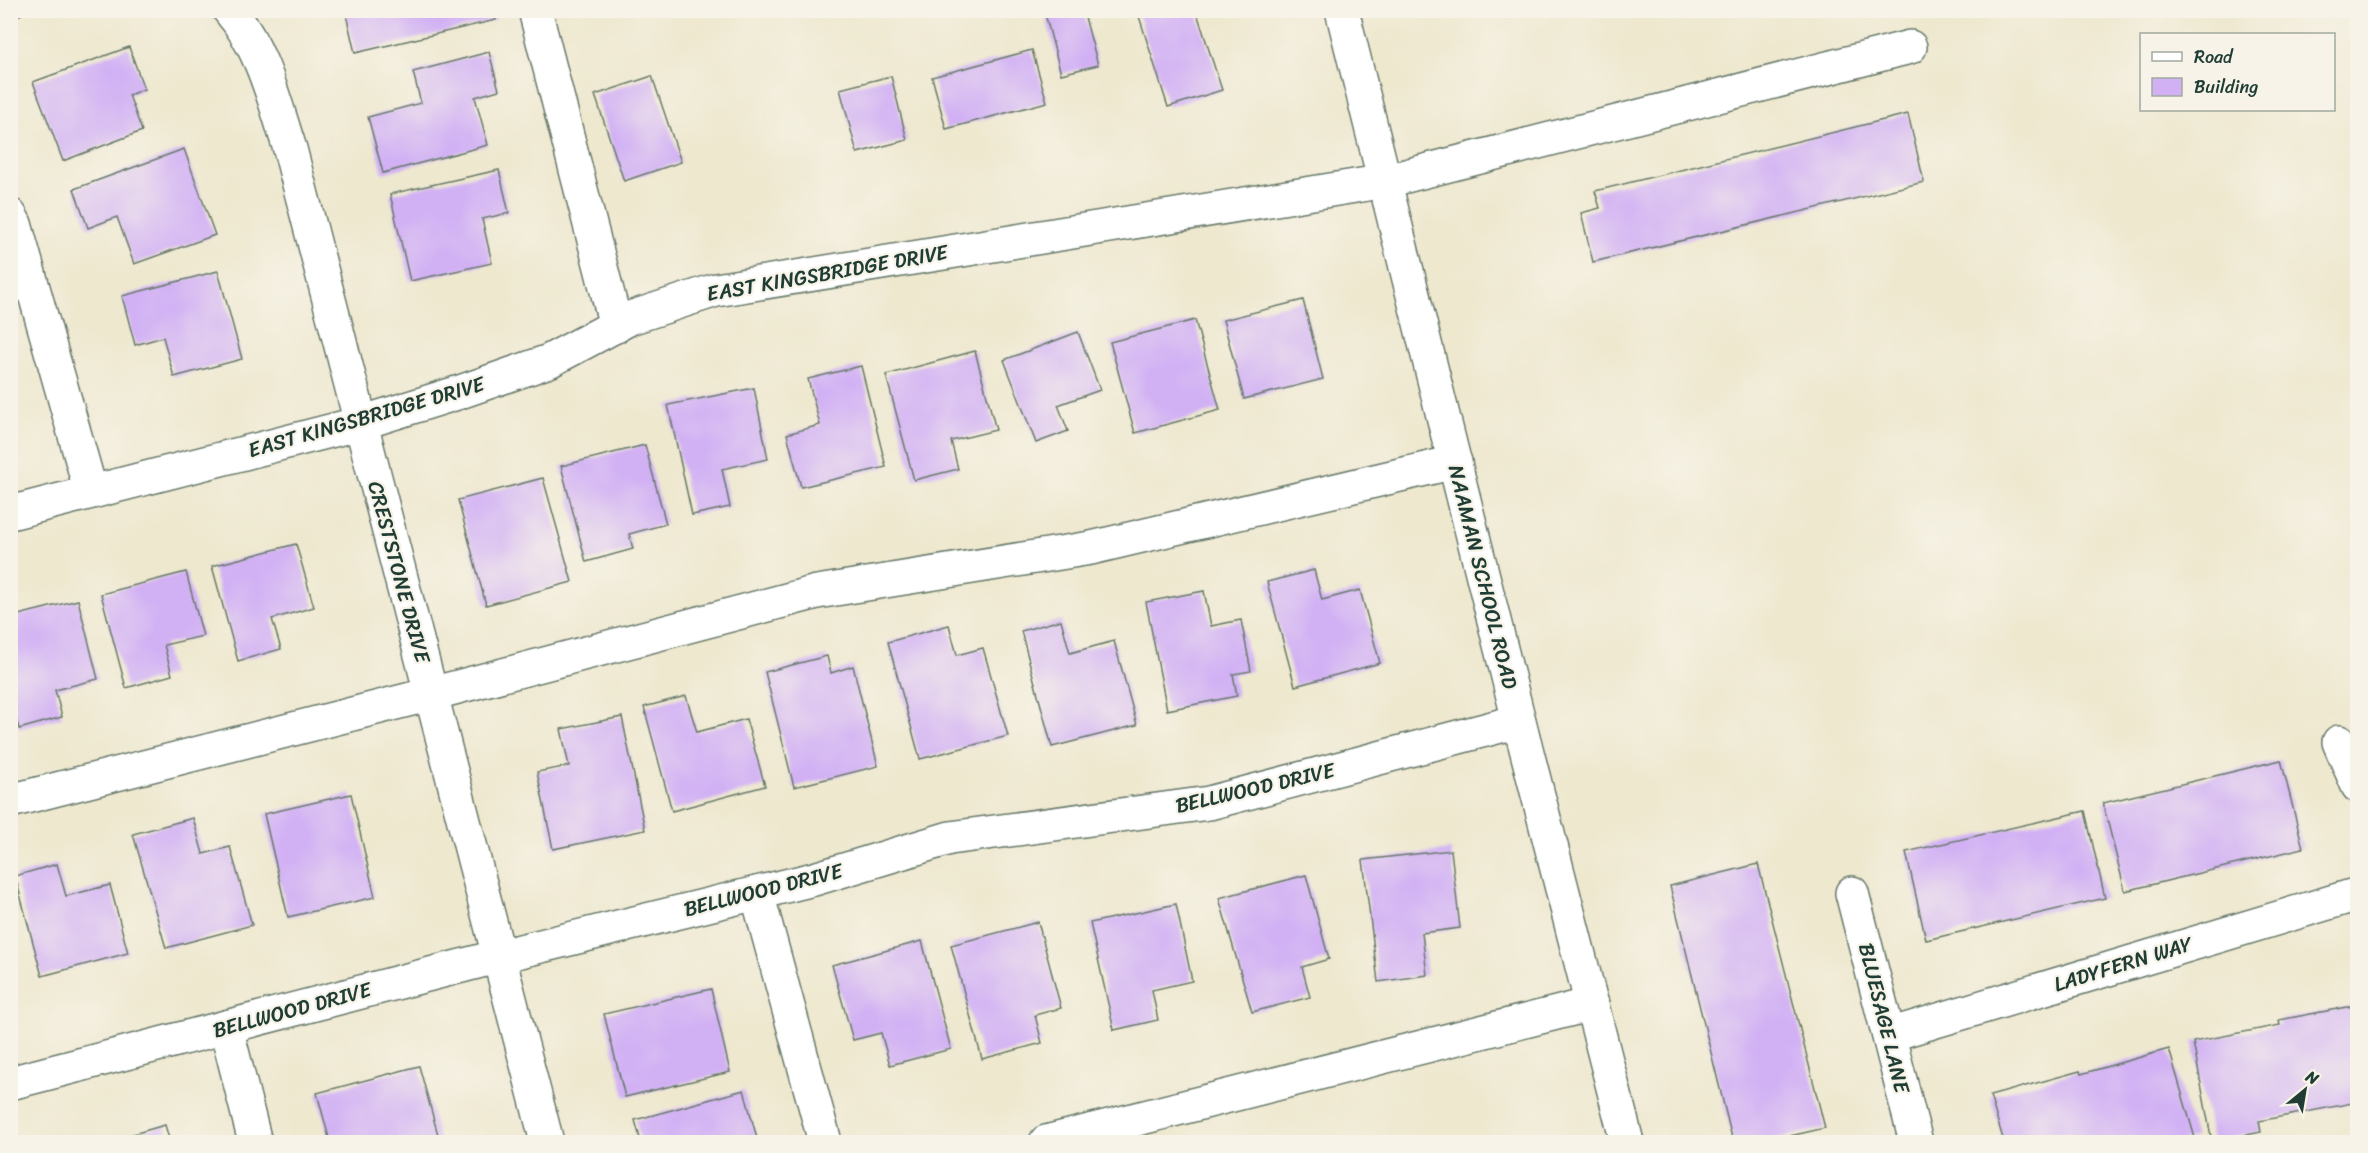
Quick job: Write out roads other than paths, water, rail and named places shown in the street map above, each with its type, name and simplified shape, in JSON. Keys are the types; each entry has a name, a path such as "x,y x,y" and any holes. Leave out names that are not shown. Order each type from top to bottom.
{"street":[{"name":"CRESTSTONE DRIVE","path":"229,10 241,24 262,63 290,149 547,1143"},
{"path":"535,10 616,326"},
{"name":"NAAMAN SCHOOL ROAD","path":"1342,10 1627,1143"},
{"name":"EAST KINGSBRIDGE DRIVE","path":"10,513 361,423 460,392 549,361 630,318 716,290 1386,181 1910,47"},
{"path":"10,215 15,224 91,492"},
{"path":"10,801 431,694 817,592 1091,548 1455,462"},
{"name":"BELLWOOD DRIVE","path":"10,1083 500,956 814,879 950,838 1209,802 1519,721"},
{"path":"2340,742 2358,786"},
{"path":"757,892 825,1143"},
{"name":"BLUESAGE LANE","path":"1852,893 1916,1143"},
{"name":"LADYFERN WAY","path":"1889,1035 2358,894"},
{"path":"1046,1143 1592,1004"},
{"path":"226,1027 255,1143"}]}
